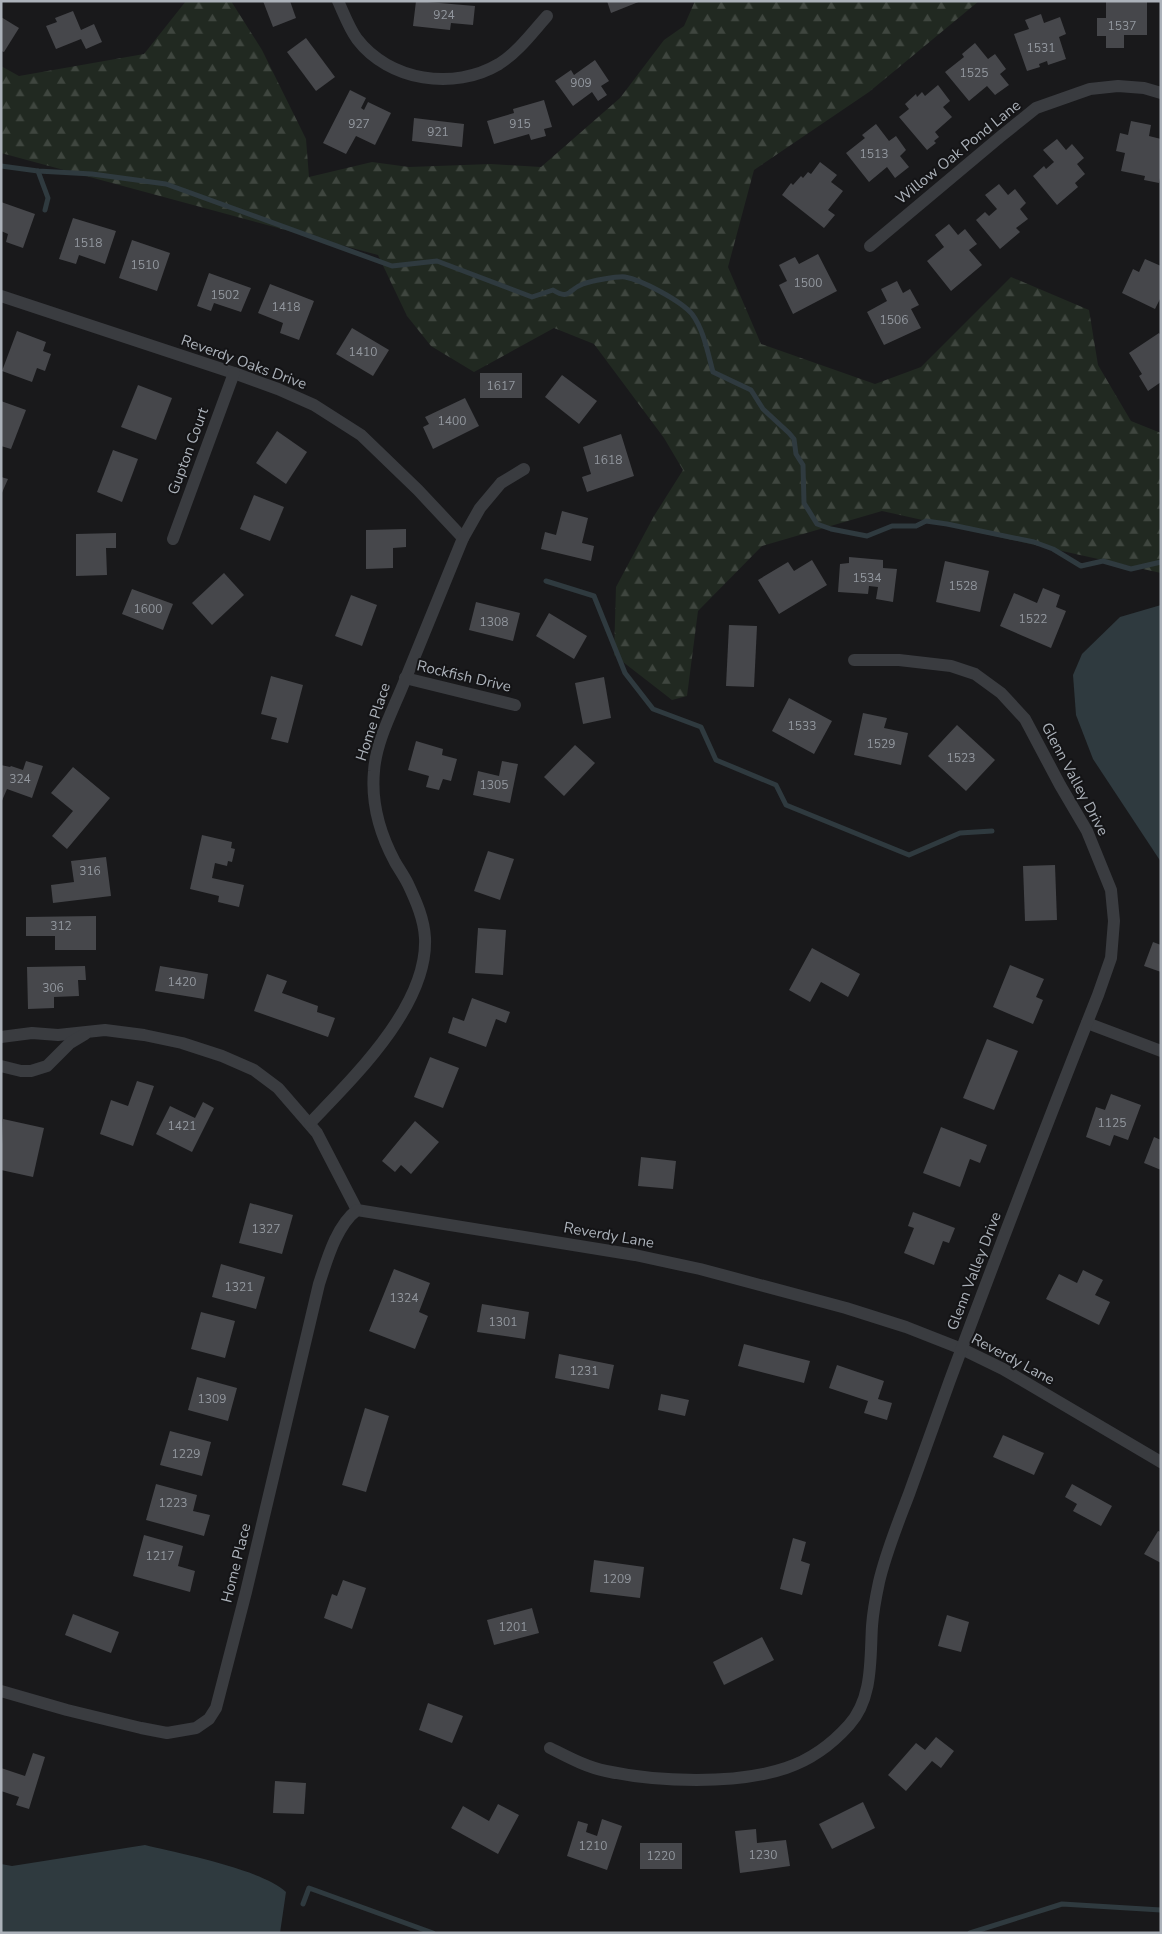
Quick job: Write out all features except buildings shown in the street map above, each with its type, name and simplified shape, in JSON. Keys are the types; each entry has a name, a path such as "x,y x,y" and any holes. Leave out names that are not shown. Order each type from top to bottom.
{"street":[{"path":"338,1 356,38 365,48 390,66 421,78 450,79 483,72 513,54 548,16"},
{"name":"Willow Oak Pond Lane","path":"870,246 1036,108 1090,89 1118,86 1144,88 1161,93"},
{"name":"Reverdy Oaks Drive","path":"1,296 234,373 314,405 360,435 418,490 463,538"},
{"name":"Gupton Court","path":"173,539 234,373"},
{"name":"Home Place","path":"310,1123 368,1062 412,996 425,955 423,923 407,881 384,840 376,812 373,792 376,755 405,678 463,538 480,508 501,483 524,469"},
{"name":"Glenn Valley Drive","path":"550,1748 586,1765 604,1771 665,1779 709,1779 750,1776 788,1768 804,1760 829,1744 852,1722 864,1698 869,1678 872,1623 878,1584 889,1547 962,1349 1111,958 1114,921 1110,890 1087,831 1025,720 1001,693 975,674 951,666 934,664 899,660 854,660"},
{"name":"Rockfish Drive","path":"405,678 515,705"},
{"path":"1087,1022 1161,1051"},
{"path":"1,1036 32,1033 58,1035 105,1030 165,1038 222,1056 254,1070 278,1088 310,1123 357,1210"},
{"path":"1,1066 31,1072 47,1066 70,1043 90,1032"},
{"name":"Home Place","path":"1,1691 76,1712 167,1733 196,1728 209,1719 216,1708 246,1592 320,1284 335,1240 357,1210"},
{"name":"Reverdy Lane","path":"357,1210 636,1255 700,1269 906,1327 962,1349 1004,1369 1161,1462"}],"green space":[{"path":"186,1 231,1 262,50 306,139 309,177 372,162 409,167 491,164 541,167 620,98 664,40 684,26 695,1 979,1 869,92 754,170 728,267 761,344 875,384 921,367 1011,277 1089,310 1098,365 1131,421 1161,433 1161,573 882,511 762,546 698,611 687,696 672,700 614,655 616,587 654,516 683,470 664,438 594,344 554,328 474,372 431,346 407,316 378,255 1,153 1,66 19,76 144,54"}],"shaded area":[{"path":"1161,605 1161,862 1093,759 1076,715 1073,675 1082,654 1120,617"},
{"path":"145,1845 220,1863 259,1876 275,1884 286,1892 280,1933 1,1933 1,1864 12,1866"}],"waterway":[{"path":"1,166 38,171 92,174 166,184 392,266 437,261 532,297 553,290 566,294 583,284 604,279 621,277 632,279 670,297 687,309 696,320 703,335 713,372 751,390 763,409 794,439 796,454 803,465 804,503 817,524 831,529 867,536 892,526 916,526 926,521 1034,542 1053,549 1081,566 1103,561 1131,569 1161,562"},
{"path":"38,171 48,198 45,210"},
{"path":"546,581 594,596 625,673 653,709 701,727 716,760 776,785 786,805 909,855 960,833 992,831"},
{"path":"303,1904 309,1888 433,1933"},
{"path":"970,1933 1062,1904 1161,1910"}]}
